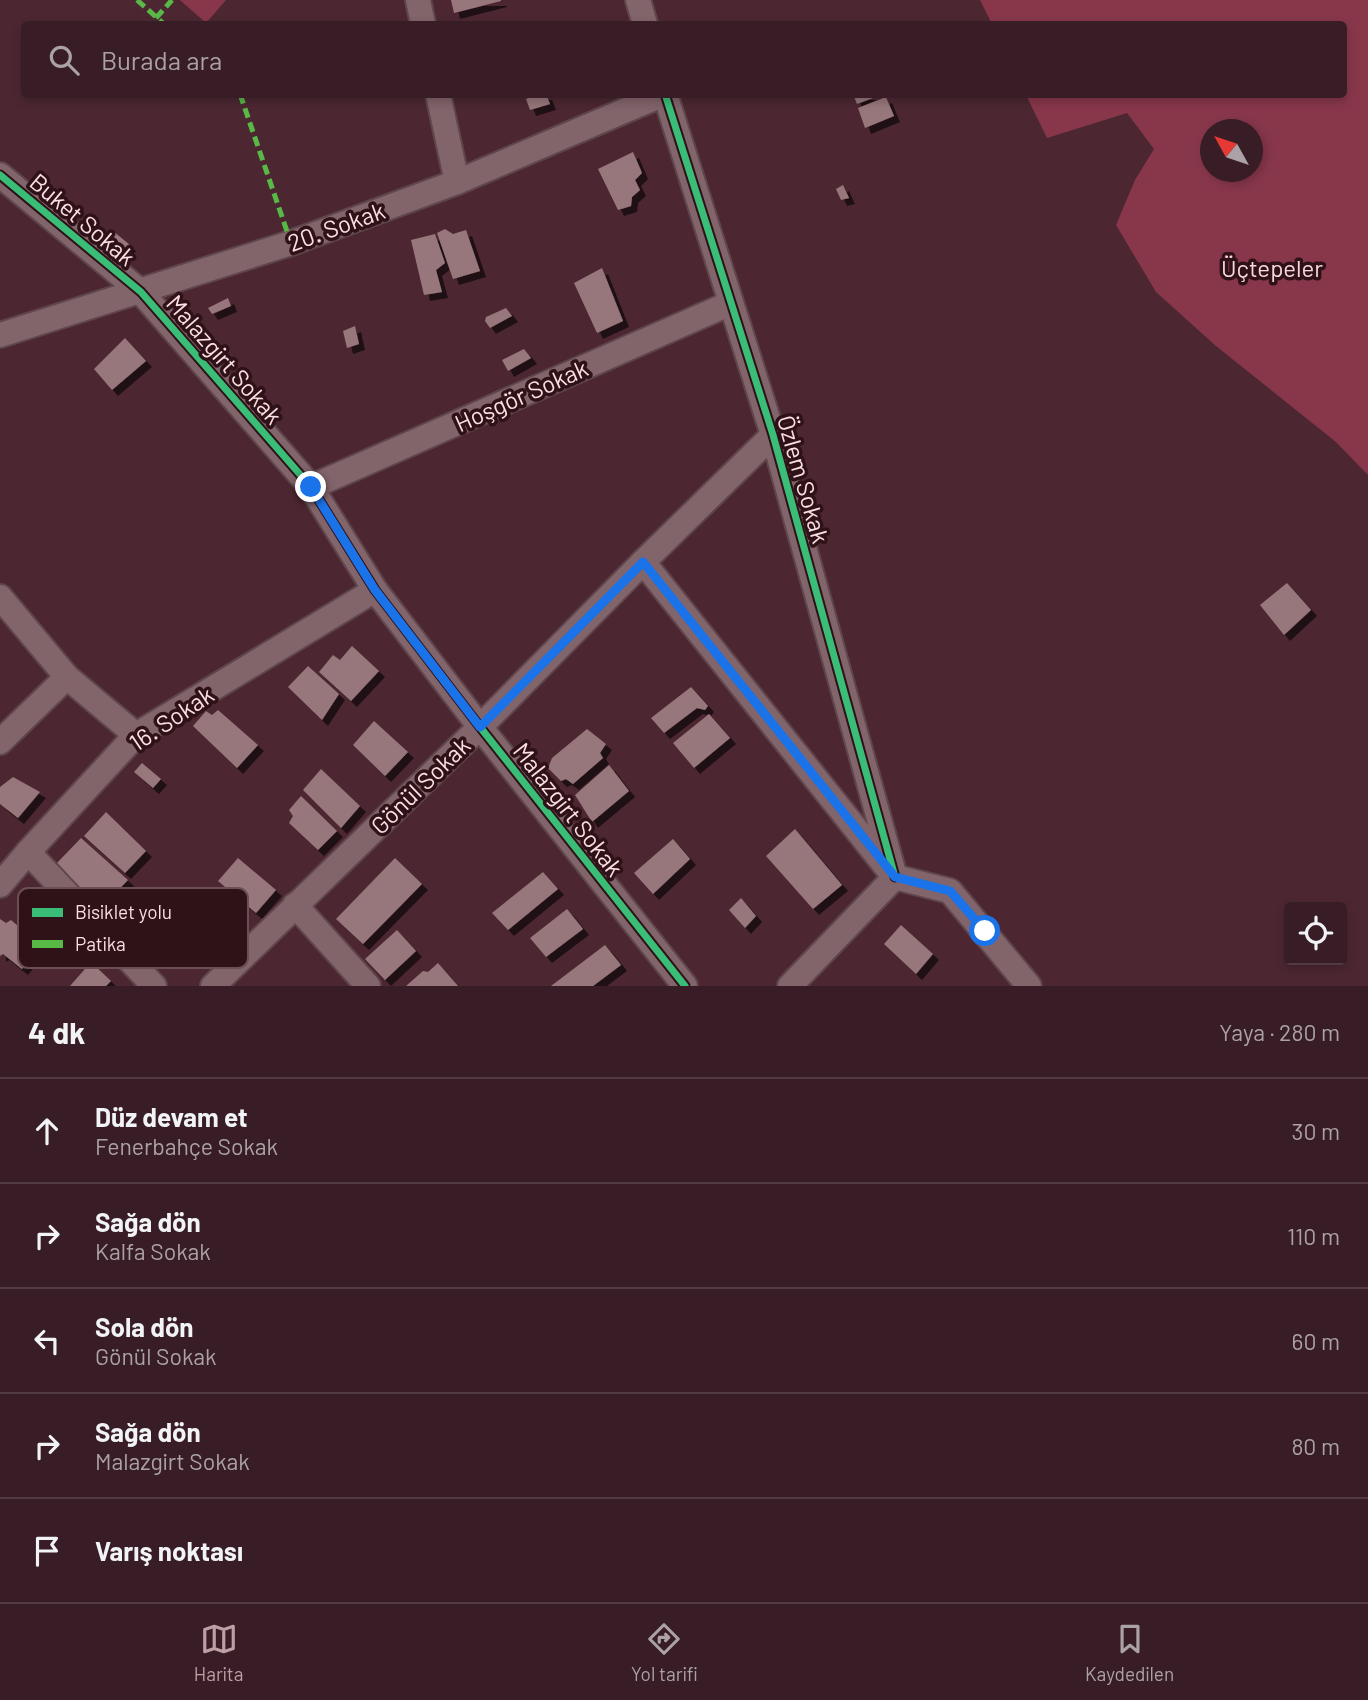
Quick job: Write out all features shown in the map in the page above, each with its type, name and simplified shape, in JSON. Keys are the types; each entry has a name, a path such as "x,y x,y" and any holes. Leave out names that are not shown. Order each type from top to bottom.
{"street":[{"path":"418,0 422,21"},
{"path":"638,0 644,21"},
{"path":"439,98 457,182"},
{"name":"20. Sokak","path":"0,335 291,243 457,182 655,98"},
{"name":"Özlem Sokak","path":"665,98 772,435 895,877"},
{"name":"Buket Sokak","path":"0,175 141,292"},
{"name":"Malazgirt Sokak","path":"141,292 311,487 375,590 685,986"},
{"name":"Hoşgör Sokak","path":"311,487 731,303"},
{"name":"Gönül Sokak","path":"248,952 480,727 772,435"},
{"path":"643,562 895,877 950,891 1029,986"},
{"name":"16. Sokak","path":"0,885 136,736 375,590"},
{"path":"0,597 67,677 136,736"},
{"path":"0,743 67,677"},
{"path":"28,852 62,888"},
{"path":"790,986 895,877"},
{"path":"295,905 369,986"},
{"path":"137,968 154,986"},
{"name":"Gönül Sokak","path":"214,986 232,968"}],"green space":[{"path":"180,0 226,0 208,21 204,21"},
{"name":"Üçtepeler","path":"980,0 1368,0 1368,475 1336,442 1216,346 1156,292 1116,225 1135,180 1154,149 1127,113 1047,138 1027,98 1347,98 1347,21 990,21"}],"building":[{"path":"451,0 501,0 501,1 454,13"},
{"path":"548,98 550,104 530,110 526,99"},
{"path":"855,98 873,98 857,104"},
{"path":"886,98 894,116 865,128 858,108"},
{"path":"633,152 642,173 635,180 640,190 632,197 631,206 618,210 598,169"},
{"path":"843,185 849,198 841,200 836,189"},
{"path":"445,229 453,234 466,230 480,271 453,279 437,233"},
{"path":"113,231 130,245 122,254 106,240"},
{"path":"435,234 445,263 436,270 442,292 424,295 411,240"},
{"path":"602,268 623,321 597,333 574,283"},
{"path":"228,298 231,306 212,314 208,308"},
{"path":"506,308 512,316 490,328 485,321 486,317"},
{"path":"355,326 359,344 347,348 343,331"},
{"path":"125,338 146,361 112,390 94,369"},
{"path":"524,349 531,358 508,371 502,360"},
{"path":"1287,583 1311,610 1284,635 1260,605"},
{"path":"352,646 379,671 351,701 319,672 333,655 340,660"},
{"path":"308,666 339,694 322,720 288,687"},
{"path":"691,687 708,706 705,710 697,708 664,733 651,718"},
{"path":"218,710 258,745 237,768 193,726 206,711 212,715"},
{"path":"709,714 730,738 694,768 673,743"},
{"path":"374,721 408,752 385,776 353,745"},
{"path":"587,729 606,744 600,753 603,758 573,784 566,779 561,781 548,768 552,758"},
{"path":"142,763 161,779 153,788 134,772"},
{"path":"609,765 629,791 592,822 575,795"},
{"path":"321,769 360,806 341,828 303,790"},
{"path":"13,777 40,792 18,818 0,804 0,787"},
{"path":"301,796 337,831 318,850 289,823 293,816 289,810"},
{"path":"106,812 146,851 125,873 84,836"},
{"path":"795,829 842,885 813,909 766,856"},
{"path":"81,838 128,880 120,888 76,888 57,863"},
{"path":"673,839 690,859 653,894 634,873"},
{"path":"238,858 276,890 256,913 248,906 248,888 226,888 218,881"},
{"path":"395,858 422,884 363,944 336,919"},
{"path":"543,872 558,889 508,930 492,913"},
{"path":"741,898 756,916 745,928 729,910"},
{"path":"567,909 583,929 546,957 530,938"},
{"path":"0,919 6,923 11,920 18,926 18,966 3,954 0,956"},
{"path":"901,925 933,954 916,974 884,944"},
{"path":"397,930 416,951 385,980 365,959"},
{"path":"605,945 621,965 593,986 551,986"},
{"path":"438,963 458,986 406,986 423,971 428,972"},
{"path":"86,968 97,968 111,981 106,986 70,986"}],"marked path":[{"path":"137,0 161,21"},
{"path":"156,18 172,0"},
{"path":"241,98 291,243"}],"cycle path":[{"path":"666,98 773,435 895,877"},
{"path":"0,175 141,292 311,487 375,590 685,986"}],"route":[{"path":"311,487 375,590 480,727 643,562 895,877 950,891 985,931"}]}
